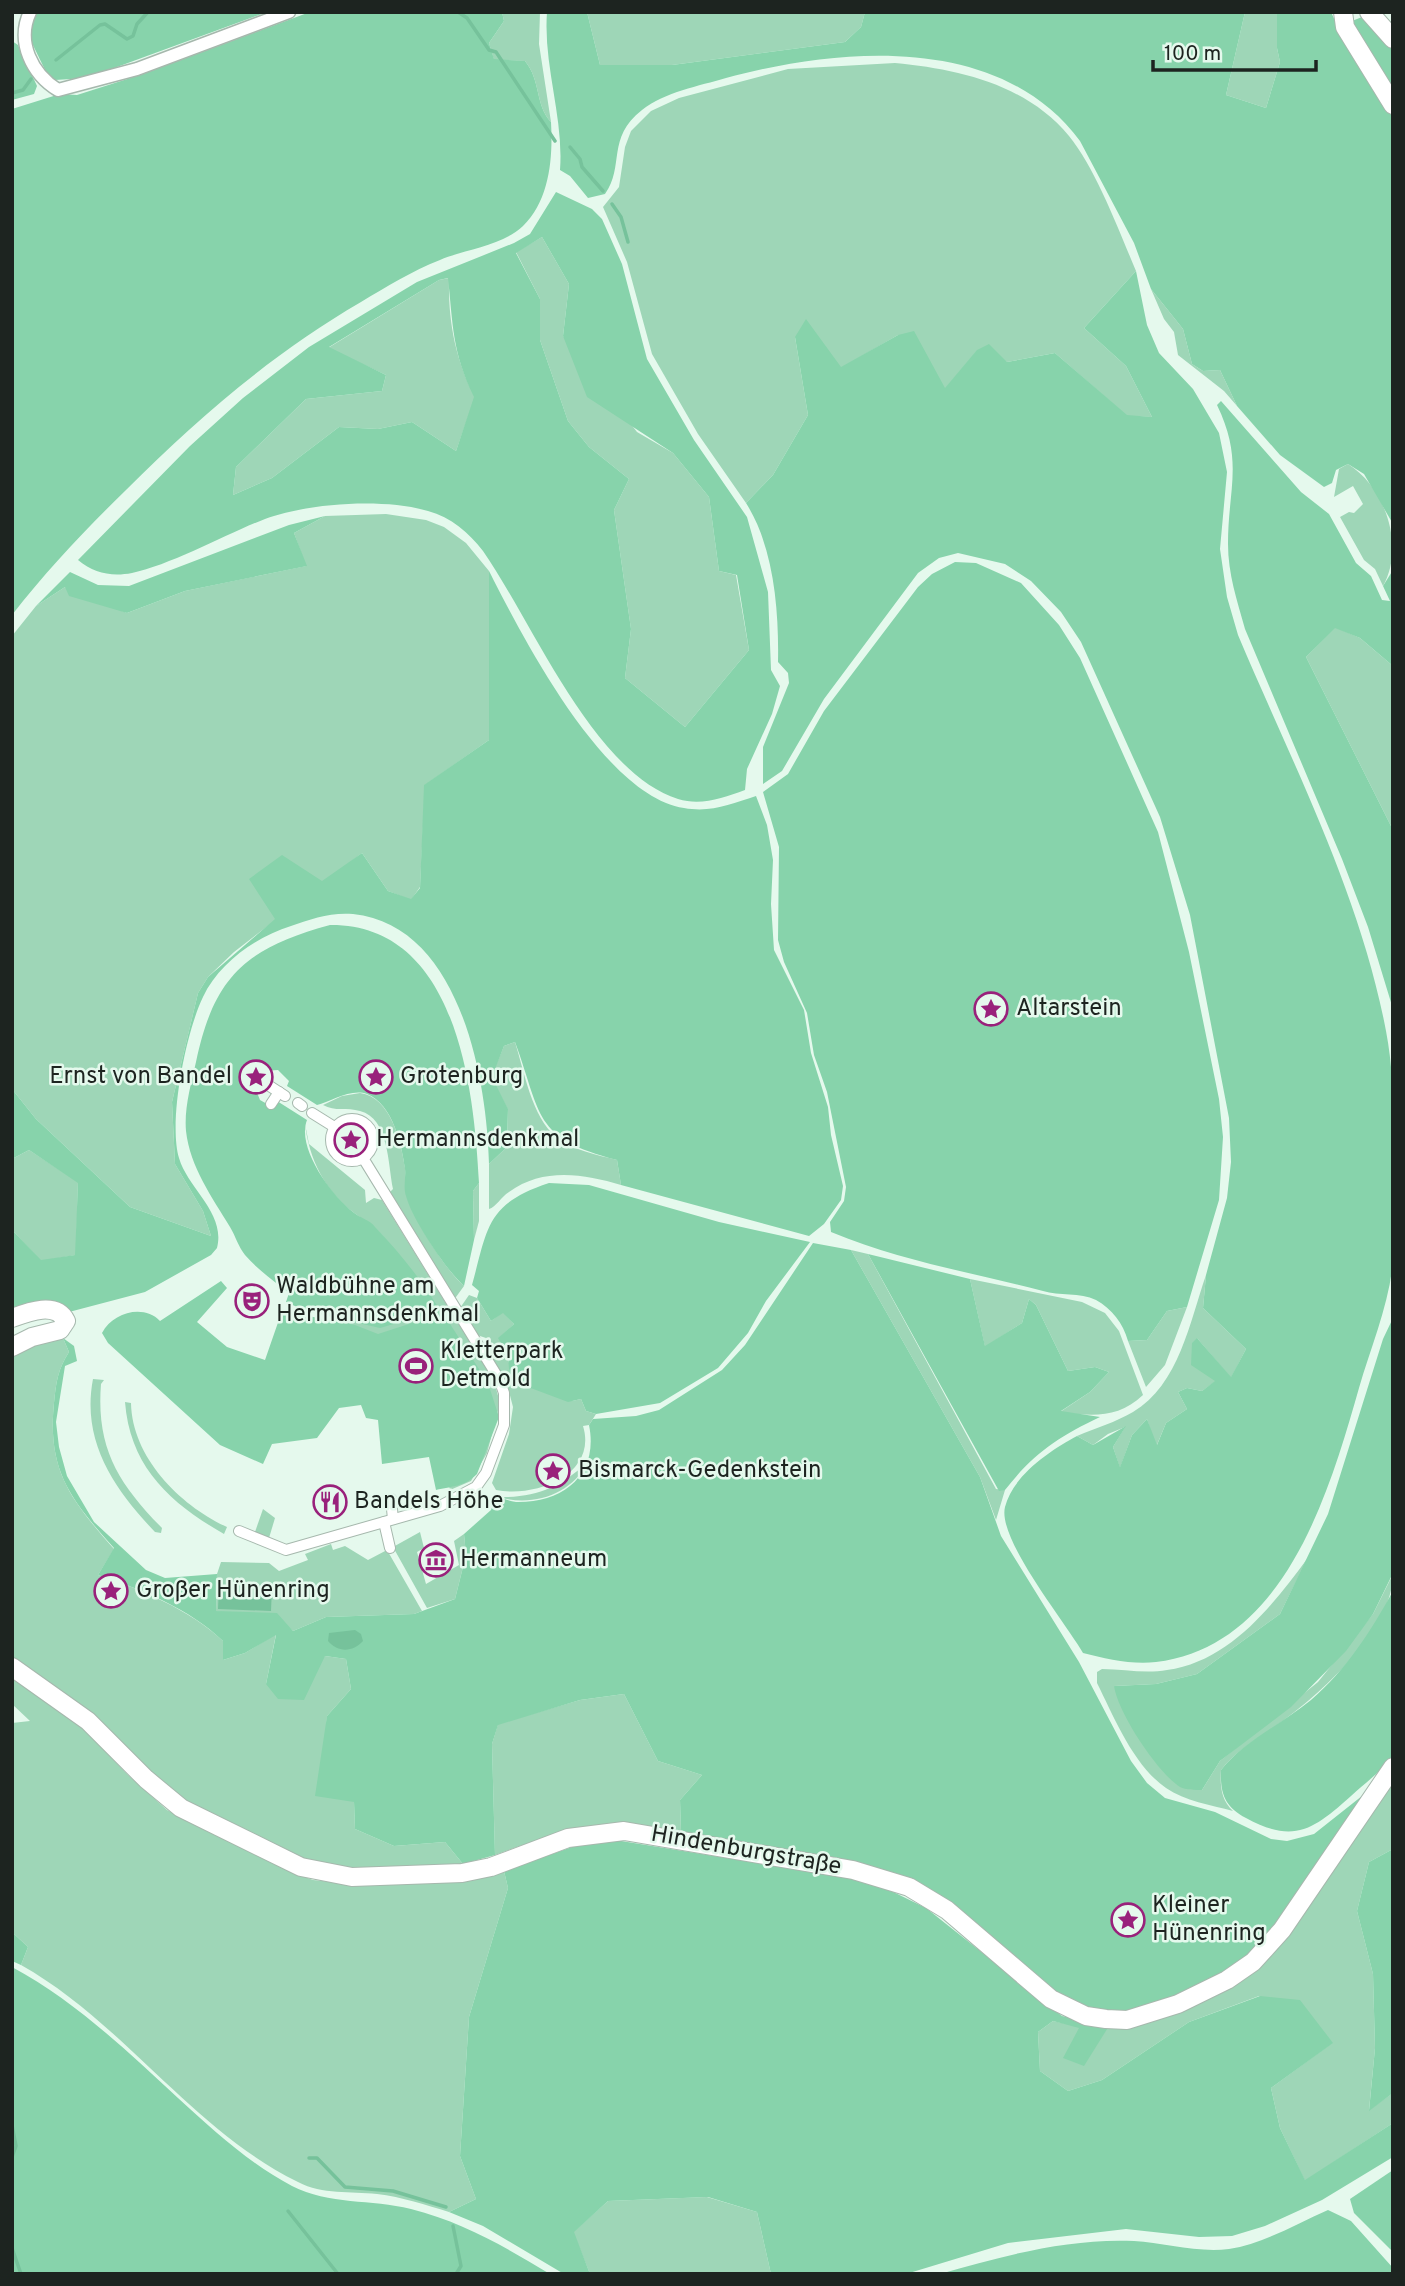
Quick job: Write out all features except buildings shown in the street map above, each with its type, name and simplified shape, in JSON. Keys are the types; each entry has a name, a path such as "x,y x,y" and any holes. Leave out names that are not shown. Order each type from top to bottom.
{"main road":[{"path":"1343,12 1345,27 1393,105"},
{"path":"1369,12 1393,39"},
{"path":"12,1318 47,1310 58,1312 66,1321 60,1331 42,1334 12,1347"},
{"name":"Hindenburgstraße","path":"12,1667 88,1721 146,1779 181,1808 309,1870 368,1878 462,1873 491,1867 568,1838 624,1831 852,1870 909,1887 956,1917 1051,1999 1086,2016 1107,2019 1138,2017 1178,2004 1227,1980 1253,1962 1282,1930 1393,1767"}],"street":[{"path":"30,12 24,32 25,45 37,73 58,90 137,69 289,12"},
{"path":"268,1085 335,1128"},
{"path":"271,1104 297,1103"},
{"path":"346,1120 360,1121 370,1129 371,1142 363,1158 346,1158 332,1146 335,1128 346,1120"},
{"path":"239,1531 286,1550 440,1506 483,1486 501,1435 509,1403 500,1377 406,1234 363,1158"},
{"path":"390,1548 388,1521 391,1499"}],"shaded area":[{"path":"36,12 267,12 87,78 55,80 47,74 29,37"},
{"path":"310,12 502,12 504,21 489,43 494,59 525,61 534,76 542,108 551,122 548,177 539,204 532,216 514,233 409,274 297,343 237,388 96,520 12,615 12,109 60,94 77,95 143,74"},
{"path":"502,12 540,12 539,44 551,122 542,108 534,76 525,61 494,60 489,43 504,21"},
{"path":"547,12 587,12 600,65 672,65 845,42 861,27 865,12 1245,12 1226,95 1266,108 1280,62 1277,48 1277,12 1331,12 1393,118 1393,524 1364,474 1348,464 1336,470 1332,483 1324,487 1280,455 1237,406 1220,370 1203,371 1192,364 1183,329 1151,289 1134,243 1080,141 1046,106 1007,81 963,65 916,57 867,56 771,67 726,78 672,94 642,110 624,131 611,184 605,194 588,198 570,176 560,170 559,131 548,52"},
{"path":"587,12 865,12 861,27 845,42 672,65 600,65"},
{"path":"1245,12 1277,12 1277,48 1280,62 1266,108 1226,95"},
{"path":"1362,17 1393,49 1393,93 1352,21"},
{"path":"12,41 18,45 37,86 34,94 12,100"},
{"path":"895,63 943,70 990,82 1033,104 1052,118 1069,136 1088,165 1106,201 1136,271 1084,328 1126,366 1152,417 1127,416 1055,353 1007,362 977,351 945,389 898,335 841,368 795,337 808,415 773,475 746,503 698,434 652,354 627,262 603,207 619,187 625,147 631,131 651,111 679,98 788,69"},
{"path":"556,192 592,209 602,219 622,264 647,359 694,440 747,517 768,592 771,670 780,686 772,714 747,769 745,790 704,801 678,799 647,783 619,759 567,691 483,551 459,526 428,511 368,504 302,509 265,519 181,556 132,573 103,573 78,560 190,446 243,398 309,347 417,282 530,234","holes":["542,237 569,284 563,336 587,397 673,453 709,497 719,571 737,575 749,650 685,727 625,678 631,629 614,510 629,479 589,447 568,421 540,340 540,299 516,253","448,278 457,352 474,397 456,451 412,422 378,429 339,427 272,478 233,495 236,467 306,399 382,391 386,375 329,347 439,280"]},
{"path":"542,237 569,284 563,336 637,432 673,453 709,497 719,571 736,575 749,650 685,727 625,678 631,629 614,510 629,479 589,447 568,421 540,340 540,299 516,252"},
{"path":"1136,271 1147,325 1159,353 1193,389 1219,433 1227,472 1220,549 1227,597 1238,635 1322,829 1360,929 1386,1031 1393,1090 1394,1250 1390,1285 1333,1473 1316,1517 1295,1558 1269,1596 1238,1627 1201,1650 1147,1663 1120,1661 1083,1653 1035,1581 1011,1539 1005,1521 1005,1507 1009,1495 1024,1474 1056,1448 1077,1436 1093,1445 1126,1426 1113,1447 1120,1467 1132,1435 1147,1419 1157,1445 1166,1423 1187,1409 1178,1392 1187,1388 1202,1391 1215,1381 1191,1365 1192,1343 1197,1338 1231,1377 1246,1349 1203,1308 1206,1275 1227,1198 1231,1162 1229,1118 1190,915 1160,817 1081,642 1061,612 1031,581 1005,564 958,553 939,558 918,573 824,699 782,771 763,784 763,747 789,683 788,673 778,662 776,601 769,559 746,503 773,475 808,415 795,337 806,319 841,367 898,335 914,331 945,388 977,350 989,344 1007,362 1055,353 1127,415 1152,417 1126,366 1084,328"},
{"path":"449,278 454,339 462,368 475,397 456,451 412,422 378,429 339,427 272,478 233,495 236,467 306,399 382,391 386,375 328,348 439,280"},
{"path":"1151,289 1183,329 1192,364 1203,371 1220,370 1237,406 1224,391 1178,355 1174,332 1164,319"},
{"path":"1221,401 1301,492 1329,514 1356,563 1371,576 1382,600 1390,601 1383,586 1393,570 1393,666 1360,638 1335,628 1306,657 1393,830 1393,1009 1368,927 1342,859 1245,629 1239,608 1228,555 1233,475 1230,442 1217,405"},
{"path":"1348,464 1373,488 1388,519 1392,554 1383,586 1375,569 1364,560 1340,517 1349,512 1354,513 1363,504 1353,486 1334,497 1339,469"},
{"path":"386,514 426,520 444,527 466,543 489,571 489,740 425,785 420,887 411,900 388,891 362,853 234,952 208,977 198,993 172,1102 175,1164 203,1211 211,1236 130,1207 36,1119 12,1089 12,636 36,606 65,587 127,613 185,591 306,566 294,533 325,516"},
{"path":"325,516 294,533 307,566 185,591 127,613 69,596 65,587 36,606 70,572 98,585 129,586 289,525"},
{"path":"955,562 976,563 1021,583 1059,625 1080,658 1158,832 1189,952 1219,1099 1223,1137 1219,1200 1187,1307 1167,1311 1147,1340 1128,1341 1120,1322 1096,1300 1049,1292 936,1265 883,1251 831,1232 830,1222 844,1201 846,1187 827,1092 814,1055 807,1013 784,962 778,940 779,847 763,792 788,774 824,711 918,587 932,574"},
{"path":"489,571 523,635 569,710 596,745 625,775 654,797 684,808 712,809 756,796 767,825 773,860 771,904 774,950 804,1010 811,1053 828,1107 831,1135 843,1186 841,1200 824,1224 809,1236 621,1185 617,1160 569,1143 544,1120 515,1042 504,1046 492,1077 508,1109 507,1147 489,1164 482,1091 473,1050 460,1011 443,976 419,946 389,924 353,914 329,915 278,931 252,944 219,973 203,997 197,1012 185,1054 177,1100 176,1142 184,1169 216,1224 217,1248 211,1255 145,1292 69,1312 12,1314 12,1230 41,1260 75,1255 78,1183 29,1150 12,1159 12,1089 36,1119 130,1207 211,1236 203,1211 175,1164 172,1102 198,993 208,977 275,919 249,879 282,855 322,881 362,853 388,891 411,899 420,888 424,785 489,740"},
{"path":"1335,627 1360,638 1393,666 1393,830 1306,657"},
{"path":"330,925 373,932 406,952 432,981 450,1018 463,1059 471,1102 479,1183 473,1191 474,1240 464,1286 430,1244 409,1206 399,1138 390,1116 376,1099 367,1094 354,1093 317,1105 287,1086 289,1081 278,1070 263,1071 261,1068 261,1072 254,1073 256,1078 252,1077 254,1083 250,1085 254,1085 260,1100 267,1104 277,1101 307,1120 307,1144 326,1183 345,1205 384,1236 438,1307 428,1314 380,1328 306,1311 286,1302 289,1293 245,1255 197,1169 186,1131 188,1096 203,1032 224,987 238,970 255,956 276,944"},
{"path":"515,1042 530,1093 548,1128 556,1137 585,1152 617,1160 621,1185 578,1176 550,1176 522,1184 489,1209 489,1164 507,1147 508,1110 491,1077 504,1046"},
{"path":"360,1093 371,1096 380,1103 393,1122 403,1157 408,1200 432,1246 464,1286 456,1297 453,1297 390,1192 393,1189 386,1144 377,1123 370,1115 360,1111 323,1105 342,1096"},
{"name":"Kletterpark Detmold","path":"305,1124 309,1144 365,1190 366,1203 374,1198 382,1200 494,1381 500,1403 487,1453 471,1481 450,1490 440,1449 379,1418 345,1320 386,1240 375,1228 343,1204 327,1184 310,1150"},
{"path":"29,1150 78,1182 76,1255 41,1261 12,1230 12,1159"},
{"path":"479,1183 479,1221 474,1240 473,1191"},
{"path":"549,1183 589,1185 719,1222 810,1242 766,1301 748,1333 718,1368 660,1403 596,1414 586,1411 581,1399 568,1402 520,1384 509,1369 508,1356 498,1338 514,1324 503,1313 491,1321 477,1298 479,1291 472,1285 487,1233 501,1209 528,1191"},
{"path":"813,1243 851,1250 980,1477 1001,1536 1079,1662 1131,1761 1147,1783 1165,1798 1215,1812 1271,1839 1287,1841 1314,1834 1367,1792 1275,1927 1243,1961 1199,1988 1126,2013 1087,2010 1054,1994 1005,1949 855,1863 681,1831 680,1800 702,1775 658,1761 624,1694 580,1700 498,1725 492,1744 495,1855 463,1864 445,1842 394,1846 355,1829 354,1802 315,1796 327,1716 351,1689 346,1659 325,1656 304,1700 278,1699 266,1684 276,1635 245,1653 223,1660 223,1641 196,1619 148,1594 98,1575 114,1548 74,1499 65,1483 54,1448 56,1389 60,1370 69,1352 63,1338 74,1346 77,1361 65,1366 56,1422 59,1447 67,1476 94,1522 146,1570 165,1578 217,1574 216,1611 277,1613 293,1631 326,1617 414,1614 455,1599 466,1555 464,1534 491,1510 495,1498 516,1502 533,1501 563,1491 583,1471 589,1458 589,1425 593,1419 636,1416 659,1410 722,1370 745,1345"},
{"path":"851,1250 868,1254 996,1489 1005,1490 996,1520 980,1477"},
{"path":"868,1254 970,1279 985,1346 1022,1323 1029,1299 1036,1305 1068,1371 1095,1367 1109,1372 1090,1392 1061,1411 1100,1417 1048,1447 1026,1466 1005,1490 999,1491"},
{"path":"1206,1275 1203,1308 1246,1349 1231,1378 1197,1338 1216,1381 1202,1391 1187,1388 1178,1392 1187,1409 1166,1423 1156,1447 1147,1419 1132,1435 1120,1468 1113,1447 1125,1427 1108,1434 1093,1445 1077,1436 1133,1412 1162,1386 1181,1351"},
{"path":"970,1279 1082,1302 1105,1313 1119,1331 1143,1395 1134,1403 1114,1412 1093,1415 1060,1412 1090,1392 1109,1372 1095,1367 1068,1371 1036,1305 1029,1299 1022,1323 985,1347"},
{"path":"221,1281 227,1288 197,1322 227,1347 265,1360 282,1311 355,1325 378,1334 443,1313 488,1383 499,1417 477,1474 463,1484 436,1490 429,1457 382,1464 378,1420 366,1418 361,1405 339,1408 317,1438 272,1444 263,1464 220,1445 108,1343 102,1333 113,1320 129,1313 146,1313 160,1321"},
{"path":"469,1295 477,1298 491,1321 503,1312 514,1324 499,1338 516,1380 572,1401 581,1399 586,1411 596,1414 589,1425 583,1426 585,1443 581,1458 572,1470 545,1486 512,1492 496,1490 492,1483 509,1434 513,1407 507,1384 483,1346 486,1338 477,1335 460,1308"},
{"path":"1187,1307 1165,1365 1146,1387 1128,1341 1147,1340 1167,1311"},
{"path":"1393,1318 1393,1573 1373,1614 1346,1651 1291,1707 1220,1761 1202,1790 1180,1787 1161,1769 1140,1741 1123,1711 1114,1686 1156,1684 1197,1674 1280,1614 1328,1514 1383,1339"},
{"path":"63,1338 69,1352 60,1370 56,1389 54,1448 65,1483 74,1499 114,1549 98,1575 148,1594 196,1620 223,1641 223,1660 245,1653 276,1634 266,1684 325,1656 346,1659 351,1689 327,1716 325,1748 354,1802 355,1829 394,1846 445,1842 463,1864 410,1870 315,1868 172,1793 12,1658 12,1356 44,1341"},
{"path":"93,1379 104,1380 101,1384 100,1407 102,1427 113,1463 133,1496 162,1528 161,1533 155,1532 126,1499 104,1463 92,1423"},
{"path":"125,1402 131,1403 140,1443 162,1478 193,1506 227,1527 224,1534 186,1509 156,1481 135,1446 128,1425"},
{"path":"588,1462 572,1483 550,1496 524,1500 498,1497 512,1497 547,1489"},
{"path":"263,1509 275,1518 269,1538 255,1532"},
{"path":"420,1532 424,1548 417,1552 426,1584 459,1565 454,1541 464,1534 466,1555 455,1599 427,1608 393,1547"},
{"path":"331,1544 333,1550 345,1546 368,1560 387,1550 422,1611 414,1614 326,1617 293,1631 287,1626 216,1611 217,1574 221,1562 269,1563 279,1571 308,1560 305,1554"},
{"path":"1307,1559 1280,1614 1197,1674 1156,1684 1114,1686 1202,1790 1220,1761 1318,1682 1373,1614 1393,1574 1390,1594 1382,1615 1354,1656 1318,1692 1242,1749 1221,1770 1222,1792 1233,1811 1198,1802 1166,1788 1134,1754 1097,1683 1097,1672 1102,1669 1167,1670 1190,1665 1211,1655 1248,1629"},
{"path":"219,1585 272,1587 271,1611 218,1609"},
{"path":"1393,1591 1393,1755 1338,1808 1302,1830 1277,1830 1239,1814 1225,1799 1221,1770 1241,1750 1300,1709 1324,1688 1357,1649"},
{"path":"355,1630 361,1634 363,1641 355,1647 346,1650 336,1648 328,1641 329,1633"},
{"path":"12,1677 78,1723 128,1775 167,1810 288,1871 313,1880 351,1884 504,1871 508,1888 469,2017 460,2156 476,2199 449,2212 396,2197 327,2191 298,2182 260,2160 224,2134 93,2016 21,1965 28,1947 12,1932 12,1723 30,1721 12,1704"},
{"path":"624,1694 658,1761 702,1775 680,1800 681,1831 630,1825 586,1828 544,1838 495,1855 492,1744 498,1724 580,1700"},
{"path":"1393,1777 1393,1849 1369,1862 1357,1911 1373,1974 1375,2048 1369,2110 1393,2093 1393,2123 1305,2181 1280,2128 1271,2088 1332,2043 1259,1996 1189,2022 1102,2080 1068,2091 1040,2071 1038,2032 1053,2021 1086,2026 1118,2026 1151,2021 1182,2011"},
{"path":"615,1840 851,1878 879,1885 926,1908 1062,2016 1109,2026 1084,2066 1063,2058 1079,2028 1053,2021 1038,2032 1040,2071 1068,2091 1102,2080 1189,2022 1260,1996 1300,2000 1333,2043 1271,2088 1280,2128 1305,2180 1393,2123 1393,2157 1322,2200 1265,2226 1232,2236 1199,2237 1126,2229 1008,2243 906,2274 771,2274 757,2212 708,2197 608,2201 574,2232 590,2274 564,2274 483,2226 449,2212 476,2199 460,2156 469,2017 508,1888 504,1871 589,1841"},
{"path":"1393,1849 1393,2093 1369,2111 1375,2048 1373,1974 1357,1911 1369,1862"},
{"path":"12,1932 28,1947 21,1965 12,1961"},
{"path":"12,1967 78,2011 119,2044 218,2134 276,2177 306,2192 321,2196 396,2206 430,2214 500,2245 550,2274 12,2274"},
{"path":"1393,2170 1393,2252 1354,2213 1350,2199"},
{"path":"707,2197 757,2212 771,2274 590,2274 573,2232 608,2201"},
{"path":"1328,2210 1351,2221 1393,2268 1393,2274 940,2274 1012,2255 1085,2242 1134,2241 1193,2249 1229,2249 1267,2238"}],"waterway":[{"path":"56,60 100,25 105,24 127,39 133,36 137,24 148,12"},
{"path":"458,12 467,18 489,50 496,52 555,141"},
{"path":"12,93 23,90 31,79"},
{"path":"570,147 580,159 582,167 603,191"},
{"path":"612,204 621,217 628,242"},
{"path":"12,2125 16,2146 12,2157"},
{"path":"309,2158 317,2158 345,2187 393,2191 446,2207"},
{"path":"288,2211 338,2274"},
{"path":"453,2226 461,2266 456,2274"},
{"path":"12,2248 21,2274"}],"place":[{"name":"Altarstein","path":"991,1009"},
{"name":"Ernst von Bandel","path":"256,1077"},
{"name":"Grotenburg","path":"376,1077"},
{"name":"Hermannsdenkmal","path":"351,1140"},
{"name":"Waldbühne am Hermannsdenkmal","path":"252,1301"},
{"name":"Kletterpark Detmold","path":"416,1366"},
{"name":"Bismarck-Gedenkstein","path":"553,1471"},
{"name":"Bandels Höhe","path":"330,1502"},
{"name":"Hermanneum","path":"436,1560"},
{"name":"Großer Hünenring","path":"111,1591"},
{"name":"Kleiner Hünenring","path":"1128,1920"}]}
